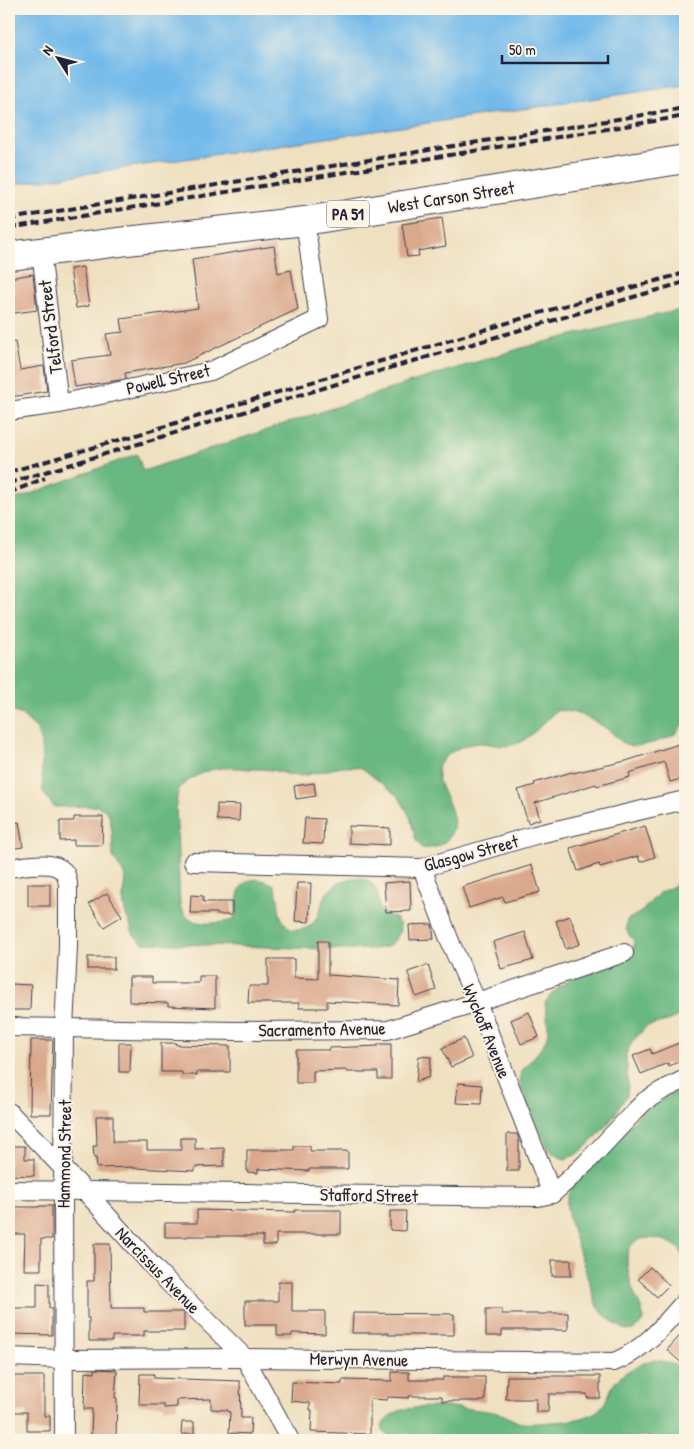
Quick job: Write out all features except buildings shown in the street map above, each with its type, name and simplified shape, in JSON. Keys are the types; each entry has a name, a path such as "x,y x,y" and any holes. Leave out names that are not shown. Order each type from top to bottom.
{"main road":[{"name":"West Carson Street","path":"9,256 305,221 685,159"}],"street":[{"name":"Powell Street","path":"9,411 59,404 211,371 319,318 305,221"},
{"name":"Telford Street","path":"41,251 59,404"},
{"name":"Glasgow Street","path":"193,862 422,868 535,835 685,800"},
{"name":"Hammond Street","path":"9,868 47,864 55,866 66,875 68,883 68,947 64,1028 64,1440"},
{"name":"Wyckoff Avenue","path":"422,868 552,1194"},
{"name":"Sacramento Avenue","path":"9,1027 236,1031 388,1030 624,953"},
{"path":"552,1194 586,1163 645,1101 660,1091 685,1079"},
{"name":"Narcissus Avenue","path":"9,1112 85,1191 158,1272 245,1358 290,1440"},
{"name":"Stafford Street","path":"9,1190 538,1197 552,1194"},
{"name":"Merwyn Avenue","path":"9,1357 63,1359 245,1358 614,1362 627,1357 641,1347 685,1301"}],"green space":[{"path":"685,309 685,721 677,732 666,739 630,746 591,720 578,714 557,710 532,734 516,744 502,746 476,743 459,748 441,762 438,770 438,779 453,818 453,827 444,843 430,848 422,848 416,840 410,817 399,797 362,768 338,768 298,776 263,769 226,768 205,772 182,786 178,792 176,804 180,906 189,919 208,923 233,920 239,892 245,883 254,879 274,885 282,920 292,930 303,929 315,920 324,898 330,890 343,881 357,878 370,882 375,888 380,911 395,918 399,923 400,930 394,941 387,947 375,949 143,943 134,935 125,912 123,899 125,876 113,857 109,815 98,806 54,807 43,792 41,743 37,729 22,715 9,710 9,502 137,454 143,471 408,383 522,348 615,324"},
{"path":"685,881 685,1013 667,1021 647,1026 632,1042 626,1054 627,1095 611,1120 579,1153 566,1159 557,1156 547,1146 520,1082 520,1076 524,1068 546,1040 548,1028 545,1003 551,995 573,978 622,956 634,948 634,941 627,931 627,920 641,912 659,893"},
{"path":"685,1086 685,1260 678,1248 668,1242 646,1238 633,1243 627,1256 628,1268 643,1320 635,1329 628,1330 613,1322 597,1307 569,1219 567,1199 572,1187 641,1113"},
{"path":"652,1360 663,1361 685,1369 685,1440 661,1440 646,1436 567,1440 400,1439 389,1436 382,1429 384,1422 393,1414 402,1410 429,1407 463,1408 491,1412 526,1423 559,1422 581,1418 600,1409 614,1383 620,1377 633,1368"}],"water":[{"path":"9,9 685,9 685,85 9,185"}],"railway":[{"path":"9,219 685,108"},
{"path":"9,228 685,116"},
{"path":"9,472 560,307 685,273"},
{"path":"9,483 393,367 685,282"},
{"path":"9,493 45,478"}]}
